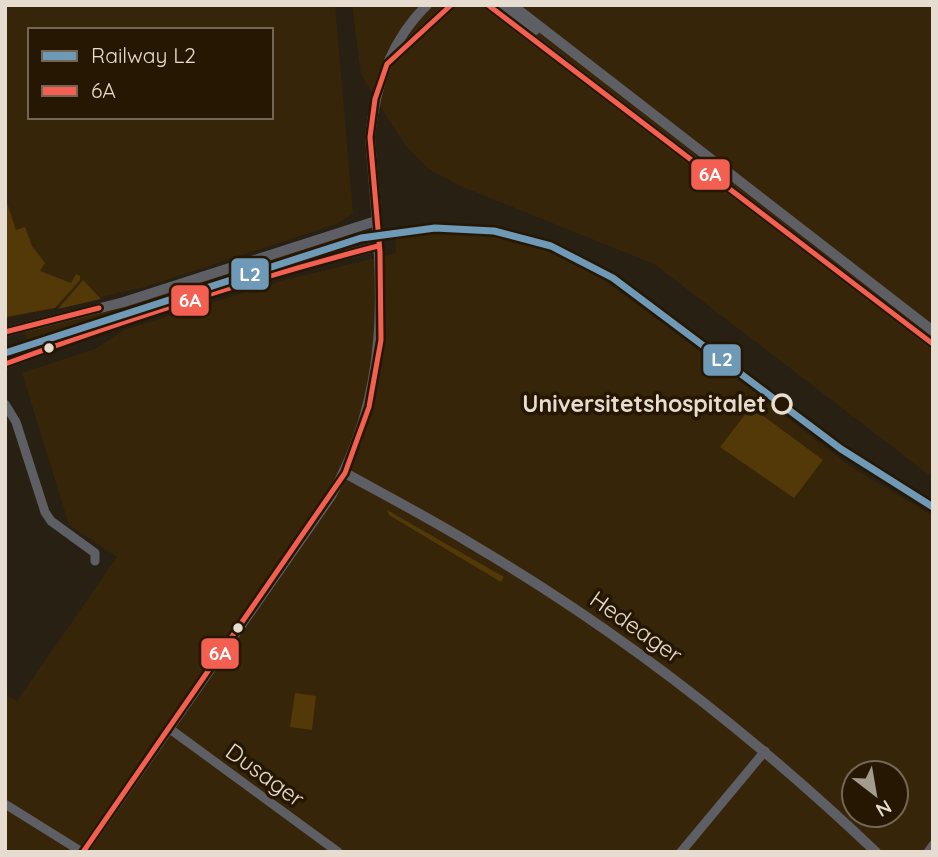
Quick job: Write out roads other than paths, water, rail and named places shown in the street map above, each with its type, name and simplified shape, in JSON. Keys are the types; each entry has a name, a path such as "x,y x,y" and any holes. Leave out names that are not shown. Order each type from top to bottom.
{"street":[{"path":"5,804 83,852 345,473 358,442 378,366 382,329 370,137 373,110 387,64 400,37 427,5"},
{"path":"400,52 439,5"},
{"path":"387,64 451,5"},
{"path":"488,5 933,344"},
{"path":"499,5 521,22 562,45"},
{"path":"512,5 933,331"},
{"path":"5,332 133,299 376,221"},
{"path":"5,364 119,321 258,277 378,246"},
{"path":"5,404 16,422 45,512 51,521 96,553 95,561"},
{"name":"Hedeager","path":"345,473 470,542 578,611 685,687 765,751 876,852"},
{"name":"Dusager","path":"170,729 338,852"},
{"path":"681,852 765,751"},
{"path":"928,852 933,845"}],"rail line":[{"name":"L2","path":"5,353 361,238 435,228 494,231 551,246 613,278 841,449 933,507"}],"place":[{"name":"Universitetshospitalet","path":"782,404"}]}
